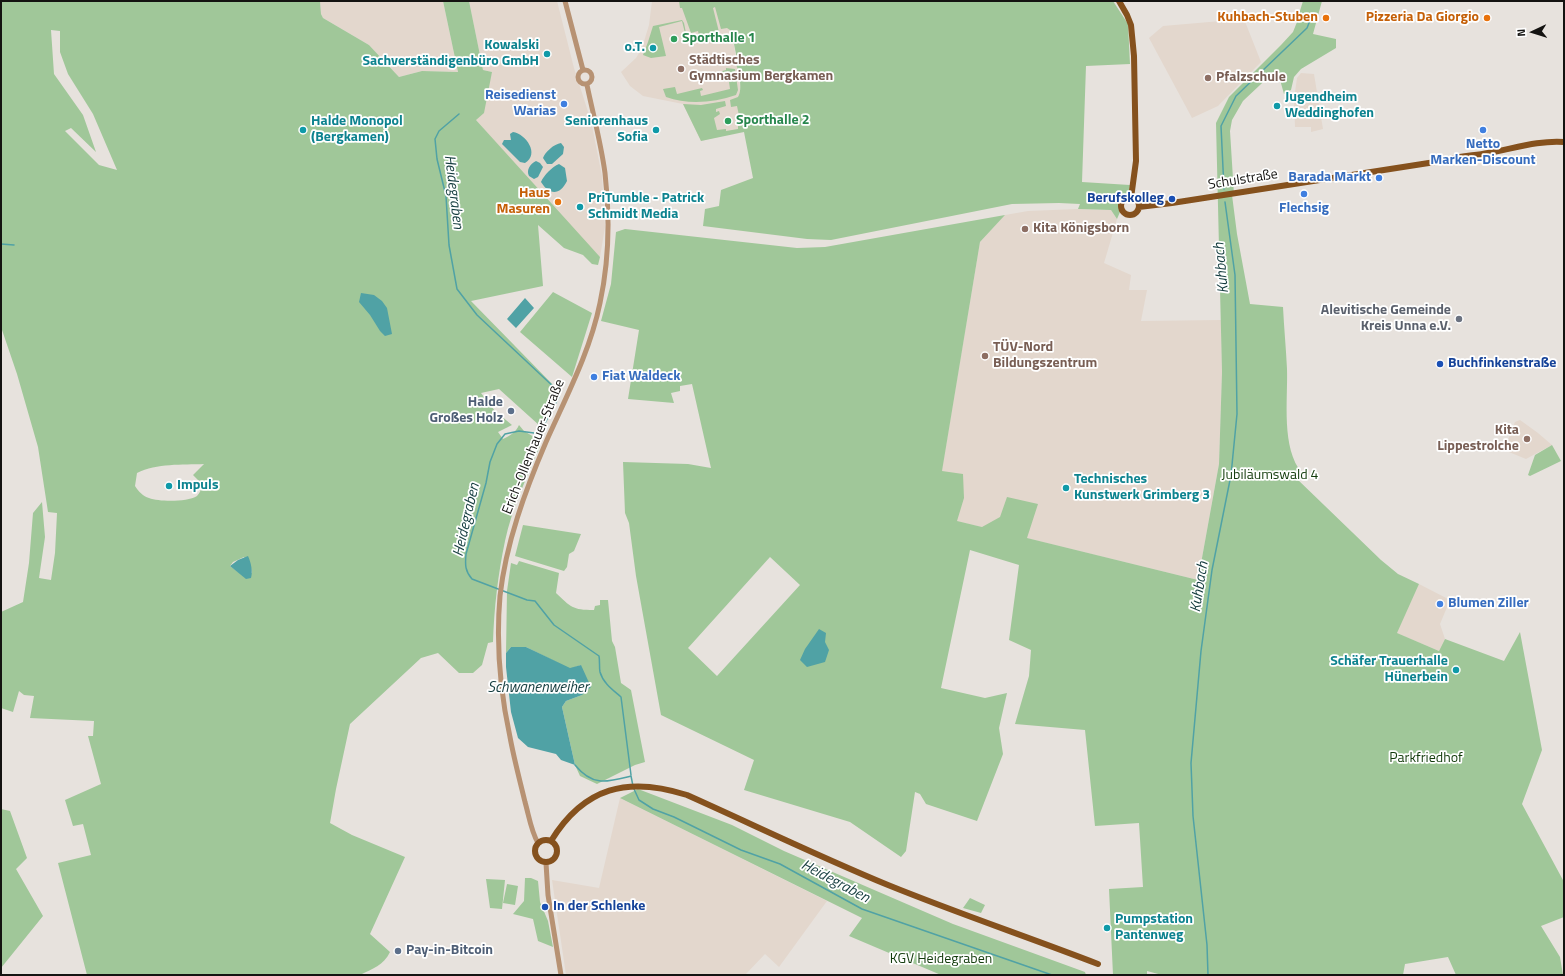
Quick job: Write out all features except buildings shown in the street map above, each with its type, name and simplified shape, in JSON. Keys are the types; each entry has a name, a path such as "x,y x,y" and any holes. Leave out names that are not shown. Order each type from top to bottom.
{"main road":[{"path":"1119,1 1131,25 1134,56 1136,161 1131,198"},
{"name":"Schulstraße","path":"1139,207 1448,160 1459,156 1484,154 1541,144 1564,142"},
{"path":"1126,198 1131,198 1136,200 1139,207 1137,212 1133,215 1128,215 1121,207 1126,198"},
{"path":"551,841 566,819 585,803 605,792 628,787 644,786 667,789 687,795 888,885 965,916 1098,964"},
{"path":"544,840 551,841 556,846 557,853 554,859 546,863 539,860 535,854 536,846 544,840"}],"street":[{"path":"565,1 583,70"},
{"path":"583,70 589,71 592,76 590,82 586,85 582,84 578,79 578,75 583,70"},
{"name":"Erich-Ollenhauer-Straße","path":"538,843 530,824 512,749 503,701 498,642 501,593 509,548 522,501 532,474 586,352 594,329 603,289 607,251 605,175 599,138 586,85"},
{"path":"546,863 548,895 562,975"}],"shaded area":[{"path":"320,1 443,1 458,72 422,71 399,77 369,45 323,18 321,14"},
{"path":"469,1 557,1 574,68 591,121 602,176 605,227 600,257 569,226 476,120 492,72 483,70"},
{"name":"Städtisches Gymnasium Bergkamen","path":"652,1 725,1 738,67 744,131 701,141 683,104 643,96 630,86 621,72 636,58 642,48 649,25"},
{"name":"Pfalzschule","path":"1244,19 1261,62 1218,106 1192,118 1149,38 1163,26"},
{"path":"1301,73 1314,74 1323,129 1311,132 1311,127 1295,127 1294,99 1297,78"},
{"path":"1078,209 1111,210 1117,219 1104,263 1131,275 1129,290 1147,290 1141,321 1221,320 1222,372 1219,464 1198,580 973,525 934,517 980,242 1005,215 1028,211"},
{"name":"Kita Lippestrolche","path":"1520,420 1552,445 1526,459 1504,450 1515,422"},
{"path":"1419,584 1450,600 1440,624 1445,639 1439,651 1396,633"},
{"path":"620,798 827,901 779,967 765,954 745,975 566,975 552,880 599,888"}],"green space":[{"path":"1,1 320,1 321,14 323,18 369,45 399,77 422,71 458,72 443,1 469,1 483,70 492,72 484,113 476,120 600,257 598,265 592,264 583,255 564,248 538,225 543,286 471,301 558,390 544,422 540,426 499,389 481,393 495,411 512,425 498,432 503,439 512,434 519,425 524,431 539,440 540,446 520,493 508,529 498,578 493,642 488,643 482,665 473,673 459,673 438,653 421,658 350,724 330,823 352,835 405,857 370,934 390,952 381,963 373,969 360,975 87,975 58,863 91,855 83,824 73,826 65,800 101,784 88,736 93,736 94,721 30,718 34,696 24,695 19,691 13,712 1,708 1,612 23,602 29,563 33,513 42,502 45,537 39,578 51,580 55,553 57,513 48,512 38,447 17,374 1,327","holes":["51,30 60,31 60,52 68,74 93,114 117,170 99,165 65,131 71,128 96,152 83,115 54,74","204,464 193,475 203,485 197,496 173,501 160,500 143,495 135,486 137,473 161,466","244,557 251,568 252,573 238,572 230,566 233,562"]},
{"path":"679,1 1113,1 1128,24 1130,64 1086,66 1082,182 1130,185 1129,191 1117,219 1111,210 1078,209 1080,204 1059,203 1012,204 831,240 807,239 703,226 705,209 719,206 721,190 753,178 744,132 701,141 683,104 701,105 725,101 726,106 716,109 716,112 719,111 720,114 714,118 717,130 726,129 726,131 738,129 738,126 741,125 737,106 731,107 730,100 738,97 740,85 738,70 735,62 737,59 734,44 728,41 727,35 731,35 730,30 727,28 721,29 715,7 713,8 719,32 699,36 698,31 691,33 682,8 680,8"},
{"path":"1303,1 1322,1 1313,34 1336,39 1336,48 1301,69 1294,77 1291,90 1284,94 1277,69 1243,101 1232,120 1230,131 1234,195 1232,195 1237,234 1250,304 1283,307 1287,369 1288,438 1295,463 1302,473 1296,478 1381,560 1398,574 1419,584 1397,633 1439,651 1445,639 1504,661 1520,632 1542,750 1522,804 1564,882 1564,917 1541,926 1560,957 1563,975 1456,975 1448,957 1405,964 1403,975 1162,975 1147,971 1147,975 1113,975 1109,889 1143,887 1139,823 1095,826 1085,730 1015,724 1029,676 1031,650 1009,640 1019,565 970,550 941,688 985,698 1007,693 999,728 1003,754 977,821 926,804 920,794 915,792 906,851 901,857 850,822 744,790 754,760 661,715 636,576 629,523 625,513 623,462 688,464 711,468 692,384 680,386 680,391 671,393 674,403 628,399 639,330 601,321 611,284 616,232 625,229 797,248 825,247 1005,215 980,242 942,471 963,474 964,498 957,521 982,527 1000,517 1007,497 1038,504 1027,538 1198,580 1219,464 1222,372 1216,123 1229,97 1293,32","holes":["770,557 800,585 717,676 688,648"]},
{"path":"682,20 686,33 682,21 659,27 666,56 651,58 643,55 653,26"},
{"path":"726,68 735,69 738,90 736,95 718,100 701,102 674,100 666,97 663,89 675,87 677,94 702,88 703,90 700,91 701,96 730,89 729,82 732,81 731,76 724,78 722,71 726,70"},
{"path":"553,292 592,313 572,377 520,332"},
{"path":"1552,445 1561,461 1530,476 1528,475 1535,455"},
{"path":"523,525 581,534 574,551 569,554 567,567 564,571 515,556"},
{"path":"519,561 559,573 556,593 572,607 594,610 595,606 600,605 600,600 608,600 612,641 615,647 621,683 631,690 645,762 635,765 597,784 580,776 575,765 562,707 566,701 582,695 581,665 570,669 526,647 511,647 506,653 507,591 511,563 517,565"},
{"name":"KGV Heidegraben","path":"638,789 732,825 784,851 953,924 1085,972 1086,975 941,975 849,936 862,918 620,798"},
{"path":"1,809 10,811 27,858 16,869 43,916 1,968"},
{"path":"525,878 531,878 538,881 540,902 548,921 553,947 538,941 533,919 513,914 524,901"},
{"path":"486,879 505,880 502,909 490,908"},
{"path":"507,884 518,886 515,905 503,903"},
{"path":"970,898 985,905 981,913 963,908"}],"water":[{"path":"513,132 522,136 530,145 531,155 525,163 520,162 502,144 504,140 511,140 510,134"},
{"path":"561,143 564,147 563,154 552,164 547,164 543,158 544,156 553,147"},
{"path":"536,161 543,167 538,177 534,179 529,176 528,169 530,165"},
{"path":"559,164 565,168 567,181 561,189 551,192 544,187 541,182 548,172"},
{"path":"361,293 374,295 382,301 387,308 392,334 385,336 380,331 370,315 359,302"},
{"path":"525,298 534,308 516,328 507,319"},
{"path":"248,556 252,576 251,578 246,579 230,566 238,560"},
{"path":"819,629 826,633 825,642 829,650 825,662 807,667 800,660 805,649"},
{"name":"Schwanenweiher","path":"511,647 526,647 570,668 581,665 591,687 582,695 566,701 562,707 575,765 561,760 556,754 528,747 518,738 511,712 506,667 506,653"}],"waterway":[{"name":"Kuhbach","path":"1224,189 1221,126 1236,96 1307,28 1313,13"},
{"name":"Heidegraben","path":"459,114 439,131 435,139 437,159 446,196 449,245 457,289 477,315 557,390 559,397 541,428"},
{"name":"Kuhbach","path":"1208,975 1207,945 1193,816 1191,763 1201,651 1212,570 1231,475 1237,414 1235,275 1225,202"},
{"path":"1,244 14,245"},
{"name":"Heidegraben","path":"534,433 519,431 505,434 497,444 490,462 486,483 466,554 467,570 472,579 527,600 535,601 554,625 599,656 600,670 603,680 621,697 631,775"},
{"name":"Heidegraben","path":"575,765 588,777 594,780 607,781 631,776 633,786"},
{"name":"Heidegraben","path":"634,789 639,800 653,809 674,817 741,850 780,864 862,909 1052,975"}],"place":[{"name":"Kuhbach-Stuben","path":"1326,18"},
{"name":"Pizzeria Da Giorgio","path":"1487,18"},
{"name":"Sporthalle 1","path":"674,39"},
{"name":"o.T.","path":"653,48"},
{"name":"Kowalski Sachverständigenbüro GmbH","path":"547,54"},
{"name":"Städtisches Gymnasium Bergkamen","path":"681,69"},
{"name":"Pfalzschule","path":"1208,78"},
{"name":"Reisedienst Warias","path":"564,104"},
{"name":"Jugendheim Weddinghofen","path":"1277,106"},
{"name":"Sporthalle 2","path":"728,121"},
{"name":"Halde Monopol (Bergkamen)","path":"303,130"},
{"name":"Seniorenhaus Sofia","path":"656,130"},
{"name":"Netto Marken-Discount","path":"1483,130"},
{"name":"Barada Markt","path":"1379,178"},
{"name":"Flechsig","path":"1304,194"},
{"name":"Berufskolleg","path":"1172,199"},
{"name":"Haus Masuren","path":"558,202"},
{"name":"PriTumble - Patrick Schmidt Media","path":"580,207"},
{"name":"Kita Königsborn","path":"1025,229"},
{"name":"Alevitische Gemeinde Kreis Unna e.V.","path":"1459,319"},
{"name":"TÜV-Nord Bildungszentrum","path":"985,356"},
{"name":"Buchfinkenstraße","path":"1440,364"},
{"name":"Fiat Waldeck","path":"594,377"},
{"name":"Halde Großes Holz","path":"511,411"},
{"name":"Kita Lippestrolche","path":"1527,439"},
{"name":"Impuls","path":"169,486"},
{"name":"Technisches Kunstwerk Grimberg 3","path":"1066,488"},
{"name":"Blumen Ziller","path":"1440,604"},
{"name":"Schäfer Trauerhalle Hünerbein","path":"1456,670"},
{"name":"In der Schlenke","path":"545,907"},
{"name":"Pumpstation Pantenweg","path":"1107,928"},
{"name":"Pay-in-Bitcoin","path":"398,951"}],"park label":[{"name":"Jubiläumswald 4","path":"1270,476"},
{"name":"Parkfriedhof","path":"1426,759"}]}
